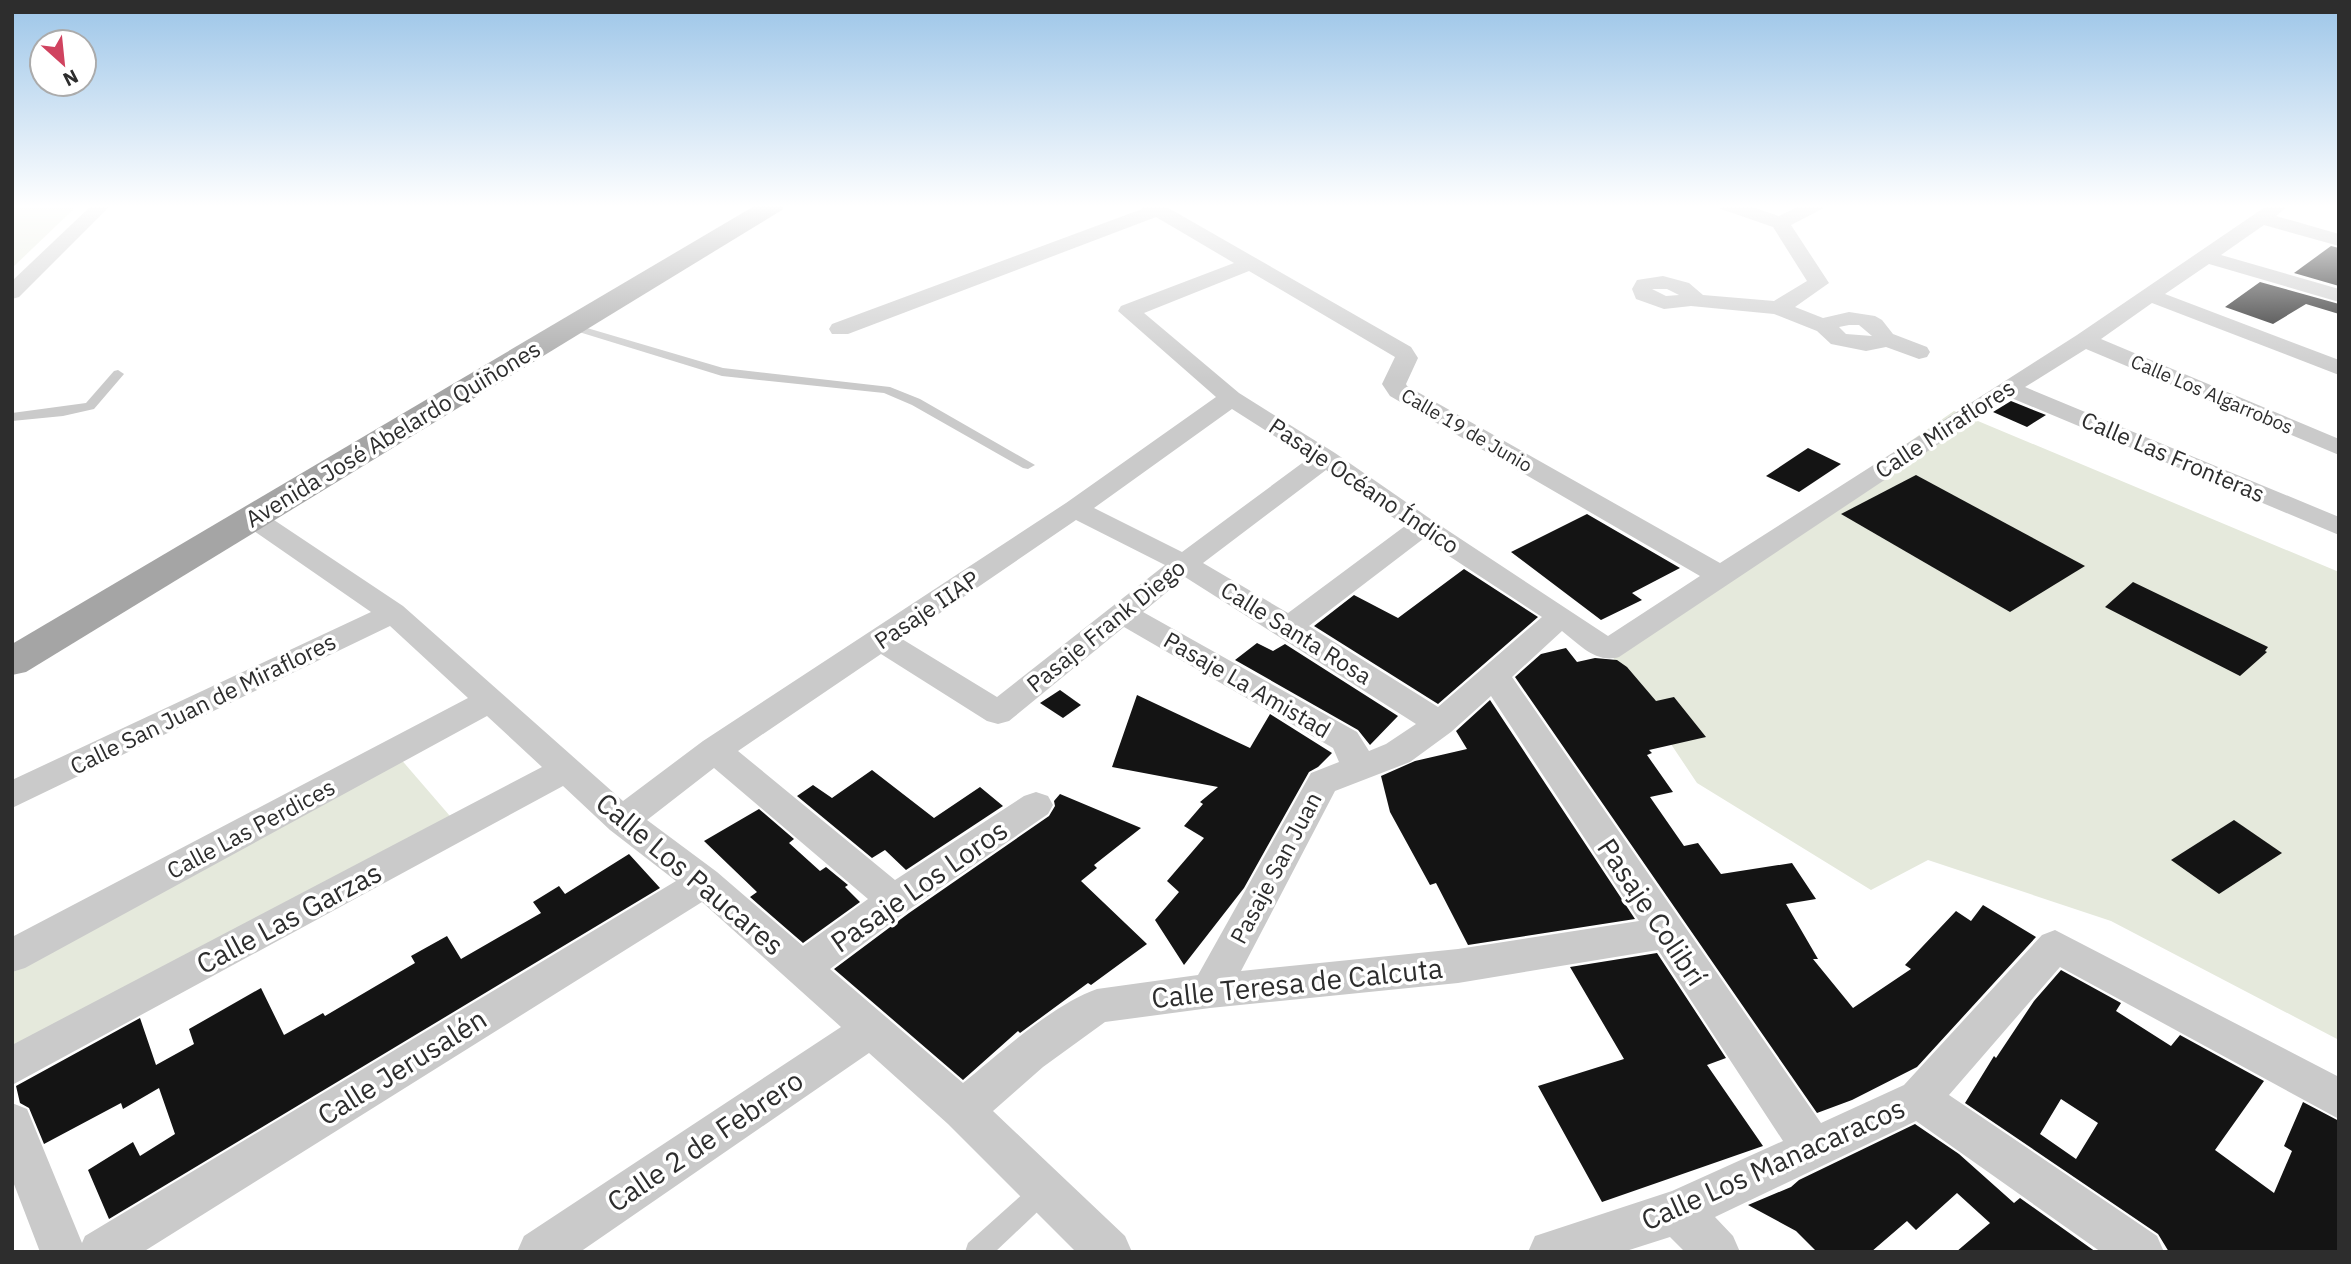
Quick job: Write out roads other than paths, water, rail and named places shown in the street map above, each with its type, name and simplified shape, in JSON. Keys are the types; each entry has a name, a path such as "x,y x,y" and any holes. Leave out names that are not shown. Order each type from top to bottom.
{"main road":[{"name":"Avenida José Abelardo Quiñones","path":"12,662 674,264"}],"street":[{"path":"12,293 42,264"},
{"path":"840,329 1007,264"},
{"name":"Pasaje Océano Índico","path":"1249,264 1129,311 1231,398 1326,458 1422,527 1561,616 1608,650"},
{"name":"Calle 19 de Junio","path":"1254,264 1403,352 1407,358 1394,384 1398,391 1721,576"},
{"path":"1778,308 1819,282 1807,264"},
{"name":"Calle Miraflores","path":"1608,650 2007,388 2085,340 2197,264"},
{"path":"2231,264 2339,296"},
{"path":"2149,295 2339,368"},
{"path":"1691,300 1778,308 1825,326 1839,339 1877,343 1884,338 1919,352"},
{"name":"Calle Los Algarrobos","path":"2085,340 2339,447"},
{"name":"Calle Las Fronteras","path":"2007,388 2339,527"},
{"name":"Pasaje IIAP","path":"622,820 715,750 1075,509 1231,398"},
{"name":"Pasaje Frank Diego","path":"881,640 998,713 1184,564 1326,458"},
{"name":"Calle Santa Rosa","path":"1075,509 1184,564 1289,627 1440,724"},
{"name":"Calle Los Paucares","path":"253,518 393,613 622,820 704,882 963,1110 1109,1252"},
{"path":"1289,627 1422,527"},
{"name":"Calle San Juan de Miraflores","path":"12,795 393,613"},
{"name":"Pasaje La Amistad","path":"1122,613 1345,740 1358,768"},
{"name":"Pasaje San Juan","path":"1210,990 1323,782 1398,753 1440,724 1561,616"},
{"name":"Pasaje Colibrí","path":"1493,674 1813,1149"},
{"name":"Calle Las Perdices","path":"12,956 489,701"},
{"path":"715,750 894,900"},
{"name":"Calle Las Garzas","path":"12,1066 566,769"},
{"name":"Pasaje Los Loros","path":"803,968 894,900 1036,805"},
{"name":"Calle Jerusalén","path":"101,1252 704,882"},
{"name":"Calle Teresa de Calcuta","path":"963,1110 1029,1054 1097,1006 1210,990 1458,966 1665,933"},
{"name":"Calle Los Manacaracos","path":"1551,1252 1677,1212 1919,1099 2055,946 2339,1100"},
{"name":"Calle 2 de Febrero","path":"540,1252 870,1030"},
{"path":"1919,1099 2141,1252"},
{"path":"12,1124 63,1252"},
{"path":"1677,1212 1717,1252"}],"lane":[{"path":"570,326 722,372 886,390 916,402 1028,465"},
{"path":"12,417 63,412 90,406 118,374"},
{"path":"977,1252 1045,1189"}]}
